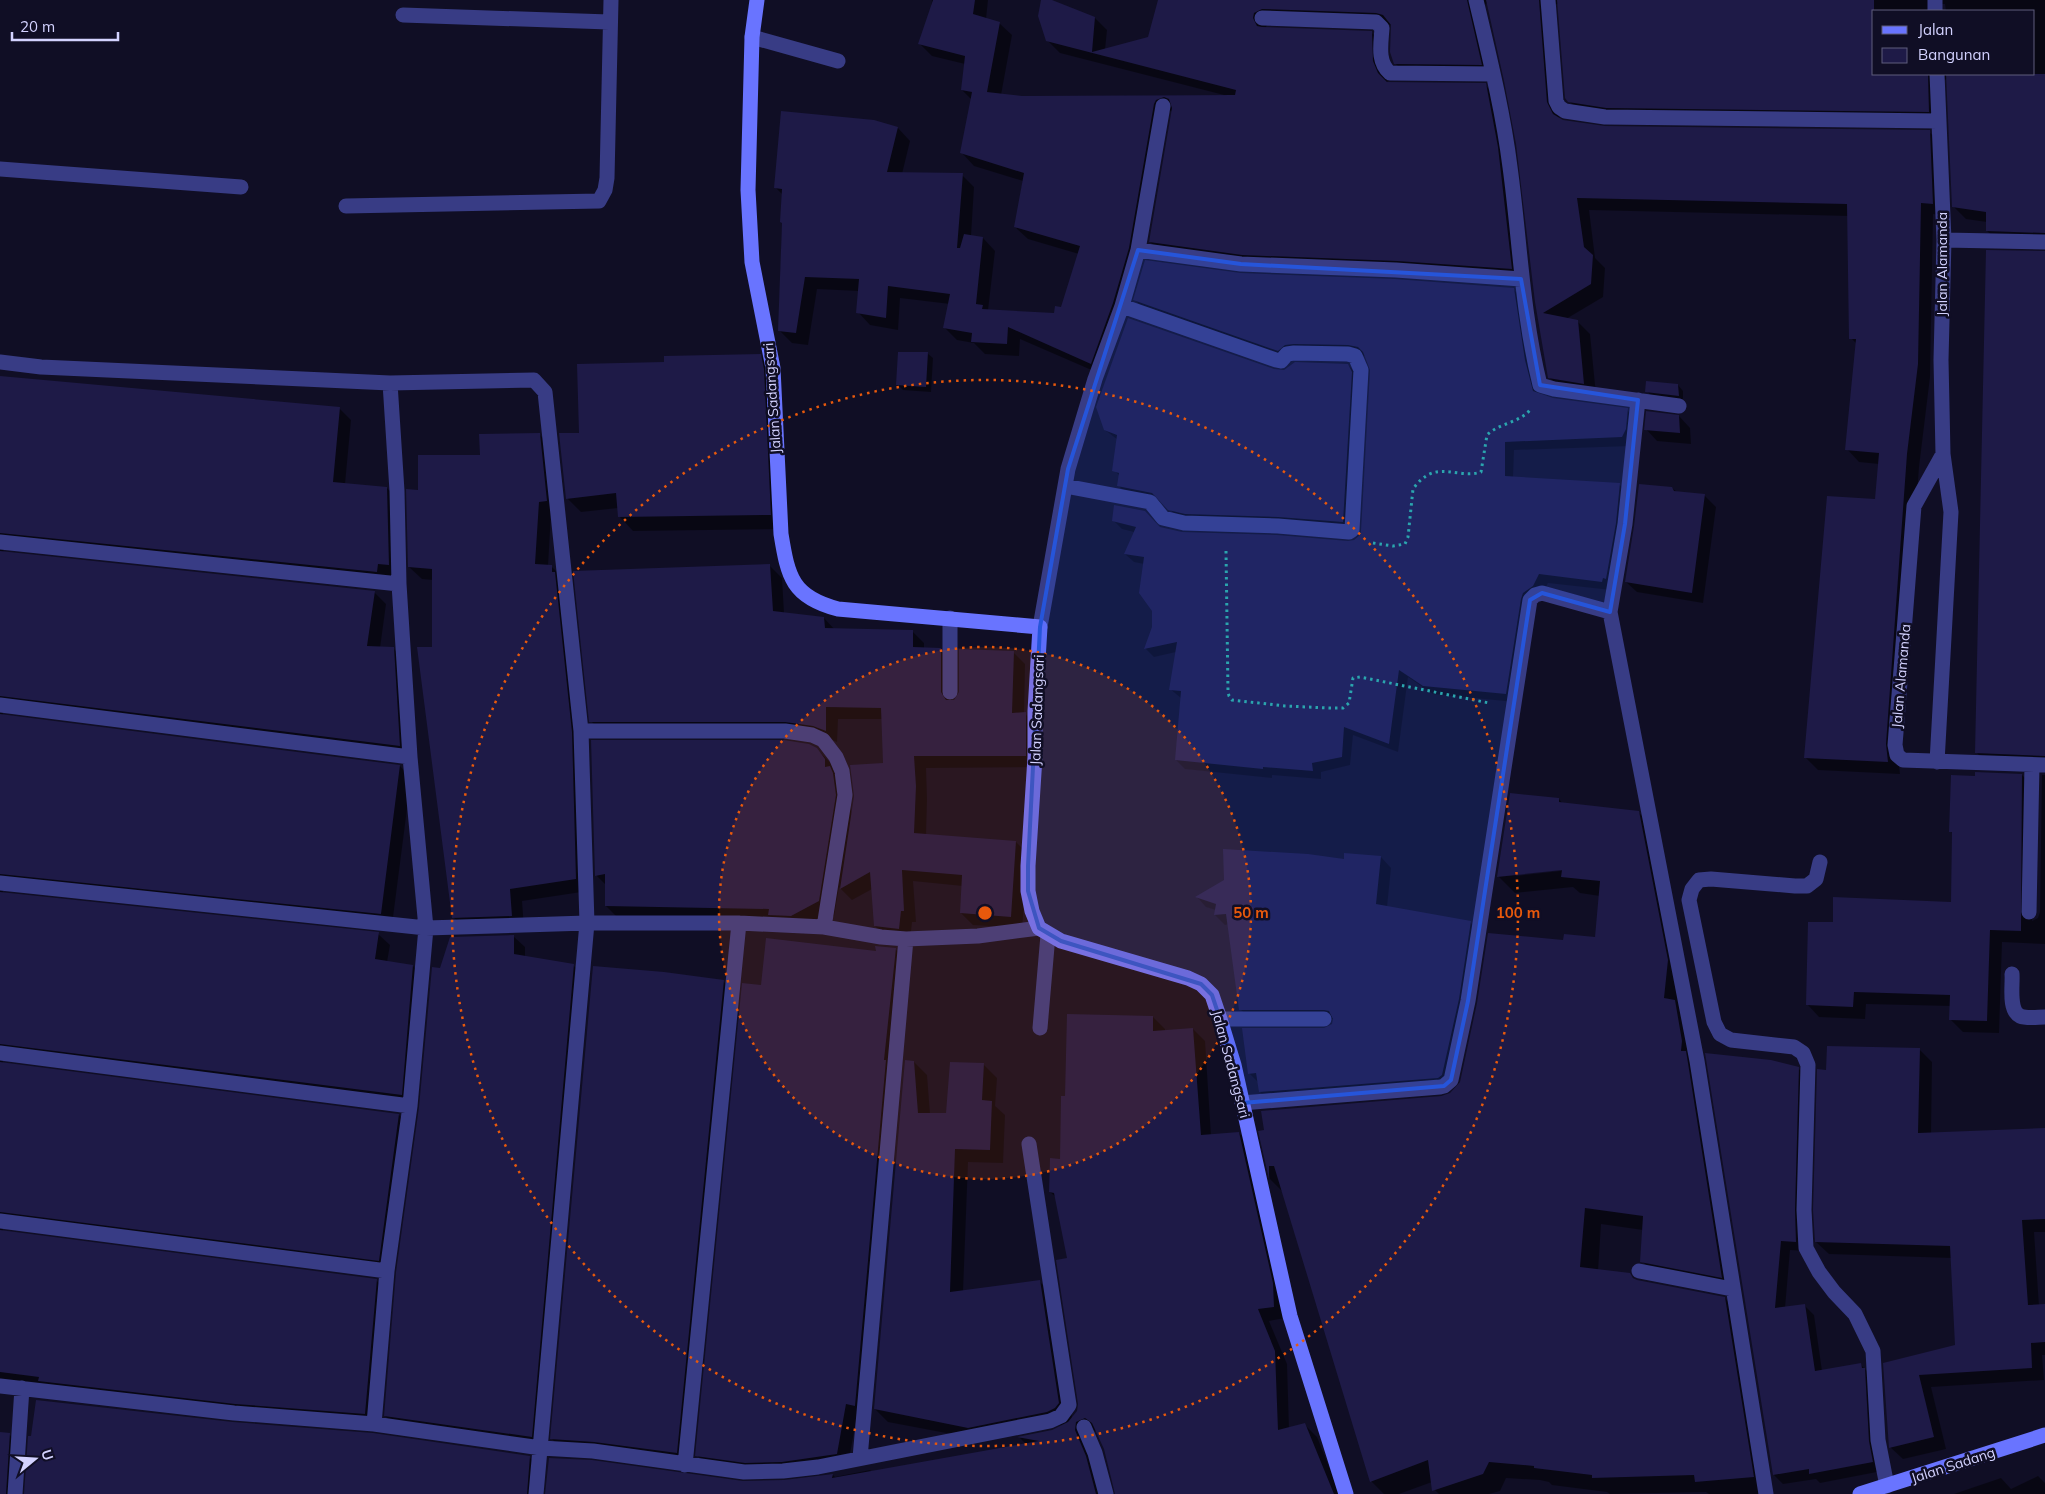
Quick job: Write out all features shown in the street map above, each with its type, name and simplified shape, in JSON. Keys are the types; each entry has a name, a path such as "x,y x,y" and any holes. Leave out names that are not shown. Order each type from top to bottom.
{"street":[{"path":"346,206 599,201 605,190 607,178 610,0"},
{"name":"Jalan Sadangsari","path":"757,0 752,37 748,199 752,262 773,368 777,493 781,534 785,559 792,578 802,593 818,603 838,608 1040,627 1035,711 1035,757 1028,866 1028,891 1032,911 1044,931 1061,942 1201,984 1212,995 1234,1065 1290,1316 1346,1494"},
{"path":"1476,0 1493,74 1510,166 1521,279 1535,366 1540,385 1554,389 1679,406"},
{"path":"1548,0 1556,101 1559,107 1573,113 1605,117 1938,121"},
{"path":"403,15 609,22"},
{"path":"1262,18 1376,22 1382,28 1381,59 1384,68 1390,73 1493,74"},
{"path":"752,37 838,61"},
{"name":"Jalan Alamanda","path":"1937,75 1944,240 1941,360 1943,454 1951,512 1937,762 1903,760 1896,755 1895,745 1914,506 1943,454"},
{"path":"1040,627 1065,486 1095,379 1122,306 1138,250 1163,106"},
{"path":"0,169 240,187"},
{"path":"1944,240 2045,242"},
{"path":"1138,250 1241,264 1396,270 1521,279"},
{"path":"1065,486 1150,502 1164,518 1184,523 1278,526 1349,532 1352,530 1361,370 1355,356 1348,354 1294,353 1287,354 1281,361 1276,360 1122,306"},
{"path":"0,362 41,367 390,383 526,379 534,380 545,392 581,731 588,923 536,1494"},
{"path":"374,1424 387,1271 410,1106 426,928 410,757 399,584 397,491 390,383"},
{"path":"1638,400 1625,524 1610,612 1697,1060 1732,1290 1766,1494"},
{"path":"0,542 399,584"},
{"path":"1242,1103 1440,1087 1451,1080 1468,1001 1530,600 1535,595 1542,593 1610,612"},
{"path":"950,618 950,692"},
{"path":"0,705 410,757"},
{"path":"581,731 785,731 812,735 823,740 836,757 842,771 845,795 824,927"},
{"path":"1937,762 2038,765 2029,912"},
{"path":"1820,862 1816,879 1807,886 1711,879 1699,880 1692,889 1689,900 1714,1022 1720,1034 1731,1040 1794,1047 1803,1053 1808,1065 1804,1210 1806,1248 1819,1272 1854,1314 1866,1334 1873,1351 1878,1440 1887,1486"},
{"path":"0,883 426,928 588,923 739,923 824,927 881,937 906,939 1044,931 1040,1028"},
{"path":"685,1465 739,923"},
{"path":"860,1458 906,939"},
{"path":"2012,974 2013,1007 2017,1014 2024,1017 2045,1016"},
{"path":"1220,1019 1324,1019"},
{"path":"0,1053 410,1106"},
{"path":"0,1386 234,1413 374,1424 541,1448 593,1452 744,1472 783,1472 818,1467 1050,1421 1061,1416 1069,1405 1028,1144"},
{"path":"0,1221 387,1271"},
{"path":"1639,1271 1732,1290"},
{"path":"14,1494 22,1388"},
{"path":"1084,1427 1095,1453 1106,1494"},
{"name":"Jalan Sadang","path":"1860,1494 2045,1435"}],"path":[{"path":"1349,532 1361,542 1393,546 1405,544 1408,537 1413,489 1416,484 1432,473 1443,470 1481,472 1487,436 1501,426 1526,414 1531,409 1540,385"},
{"path":"1226,525 1225,568 1228,614 1228,692 1232,700 1285,706 1338,708 1349,703 1351,685 1353,678 1356,677 1406,685 1513,708"}],"highlighted area":[{"path":"1138,250 1241,264 1521,279 1540,385 1638,400 1625,524 1610,612 1542,593 1530,600 1468,1001 1451,1080 1444,1086 1242,1103 1212,995 1201,984 1061,941 1039,928 1028,891 1028,866 1040,627 1068,469"}],"building":[{"path":"933,0 975,0 973,14 1000,22 987,92 1022,96 1235,95 1236,90 1046,41 1038,16 1041,0 1052,0 1095,17 1092,52 1148,37 1158,0 1467,0 1482,65 1394,64 1390,52 1391,25 1383,15 1376,13 1262,9 1254,13 1253,18 1257,26 1262,27 1372,31 1373,61 1378,73 1387,82 1486,83 1498,147 1512,269 1397,261 1242,255 1149,242 1172,108 1169,99 1164,97 1156,100 1154,104 1129,248 1113,303 1091,364 1008,327 1007,344 971,342 972,333 943,328 950,294 888,286 886,318 856,313 859,279 805,277 796,333 778,331 782,189 774,188 781,111 874,120 898,127 887,172 963,173 957,248 960,248 964,234 983,237 976,304 983,305 982,309 1054,313 1055,306 1061,307 1080,246 1014,227 1024,173 960,153 972,92 961,90 965,56 918,44"},
{"path":"1486,0 1539,0 1547,102 1553,114 1563,120 1605,126 1930,130 1933,204 1921,203 1918,364 1907,454 1886,744 1888,762 1804,758 1827,496 1875,499 1879,453 1845,450 1856,339 1849,339 1847,204 1577,198 1584,247 1593,255 1591,284 1543,313 1578,320 1584,384 1548,378 1535,302 1516,144"},
{"path":"1557,0 1874,0 1874,10 1872,10 1872,75 1928,75 1929,112 1606,108 1568,102 1565,98"},
{"path":"2045,74 2045,233 1986,231 1986,212 1952,207 1946,75"},
{"path":"1986,250 2045,251 2045,756 1975,753"},
{"path":"1145,260 1241,273 1395,279 1514,288 1525,360 1533,391 1553,398 1628,408 1626,429 1622,437 1505,442 1505,476 1620,483 1616,523 1606,579 1603,578 1602,582 1539,574 1533,586 1523,593 1521,599 1506,694 1423,686 1399,670 1389,744 1344,727 1342,757 1312,763 1313,771 1263,767 1263,769 1175,760 1181,691 1169,690 1177,642 1144,649 1152,627 1152,611 1139,593 1144,557 1124,554 1136,527 1112,521 1114,505 1145,511 1160,527 1182,532 1354,540 1360,535 1361,531 1370,370 1363,352 1358,347 1348,345 1294,344 1285,345 1278,351 1133,300"},
{"path":"1128,318 1274,369 1284,370 1295,362 1348,364 1352,372 1343,522 1278,517 1185,514 1168,510 1152,493 1117,486 1119,473 1112,471 1117,435 1104,430 1096,407"},
{"path":"898,352 928,352 926,387 896,385"},
{"path":"761,354 764,369 771,515 618,517 616,493 566,499 559,433 579,433 577,364 664,362 664,356"},
{"path":"0,376 340,407 333,482 387,487 389,565 378,564 377,572 0,533"},
{"path":"1646,381 1678,384 1679,396 1645,392"},
{"path":"1646,411 1679,415 1680,433 1644,430"},
{"path":"540,433 547,501 539,502 535,564 552,565 552,572 555,572 572,732 576,879 510,889 512,916 452,918 417,647 432,647 432,569 408,567 406,489 418,490 418,455 480,455 479,434"},
{"path":"1639,484 1672,487 1674,491 1705,494 1692,593 1625,582"},
{"path":"0,551 375,591 367,646 394,647 400,746 0,696"},
{"path":"770,564 773,611 824,617 825,628 913,630 913,647 941,648 941,692 946,700 954,700 959,692 959,649 1014,651 1012,713 1026,712 1026,756 914,756 916,786 914,833 1016,841 1011,917 960,913 962,875 902,870 904,911 901,911 899,929 874,926 870,872 840,889 854,796 850,765 883,763 881,708 826,707 826,731 813,726 785,722 589,722 573,571"},
{"path":"0,714 400,765 381,914 0,874"},
{"path":"591,740 784,740 809,744 817,748 825,759 825,767 830,766 833,773 836,795 819,901 791,916 768,915 769,909 605,906 605,874 595,876"},
{"path":"1975,772 2022,774 2021,931 1990,930 1987,1021 1949,1020 1950,995 1854,992 1853,1007 1806,1005 1808,922 1833,922 1833,897 1951,902 1952,832 1949,832 1951,775 1975,776"},
{"path":"1510,793 1559,798 1559,802 1639,811 1668,960 1664,998 1675,1000 1682,1041 1681,1051 1686,1051 1722,1278 1640,1262 1643,1216 1585,1208 1580,1267 1630,1273 1637,1280 1725,1297 1754,1477 1695,1482 1694,1475 1592,1478 1592,1475 1534,1468 1534,1466 1489,1462 1483,1474 1432,1491 1428,1460 1370,1482 1274,1166 1269,1166 1269,1179 1258,1131 1264,1130 1261,1111 1441,1096 1450,1093 1460,1082 1477,1003 1488,933 1563,940 1564,934 1595,937 1600,881 1561,877 1562,870 1497,877"},
{"path":"1223,849 1308,854 1344,859 1344,853 1381,856 1376,904 1471,921 1459,999 1442,1075 1438,1078 1259,1092 1256,1073 1248,1074 1242,1028 1324,1028 1332,1024 1333,1019 1329,1011 1324,1010 1239,1010 1226,914 1214,915 1216,904 1195,897 1224,880"},
{"path":"0,892 379,932 375,959 413,965 402,1095 0,1044"},
{"path":"514,935 514,954 574,964 532,1437 384,1416 396,1272 419,1107 432,967 440,968 450,937"},
{"path":"766,938 876,951 875,946 896,948 884,1060 886,1060 855,1406 846,1404 837,1454 782,1462 745,1463 695,1456 742,983 761,985"},
{"path":"593,966 664,972 724,980 677,1453 594,1442 550,1439"},
{"path":"1067,1014 1153,1016 1153,1031 1193,1028 1201,1135 1239,1132 1273,1283 1274,1307 1258,1309 1275,1351 1278,1430 1305,1423 1334,1494 1115,1494 1104,1449 1092,1423 1085,1418 1076,1422 1075,1430 1086,1456 1096,1494 545,1494 549,1458 592,1460 743,1481 784,1480 833,1474 832,1478 1039,1441 1017,1437 1052,1430 1068,1422 1077,1411 1078,1404 1056,1260 1067,1258 1054,1193 1049,1192 1050,1158 1060,1159 1061,1096 1065,1096"},
{"path":"1827,1046 1920,1048 1918,1133 2045,1128 2045,1219 2022,1220 2028,1305 2045,1304 2045,1342 2031,1343 2032,1368 1919,1375 1934,1437 1889,1448 1883,1363 1955,1345 1950,1246 1815,1242 1813,1210 1817,1069 1826,1070"},
{"path":"1705,1053 1771,1060 1799,1067 1795,1210 1796,1242 1781,1241 1775,1308 1805,1304 1815,1371 1861,1363 1862,1368 1865,1368 1869,1441 1873,1462 1809,1474 1809,1469 1773,1475"},
{"path":"905,1060 914,1061 918,1113 946,1113 950,1062 984,1063 982,1100 992,1101 990,1150 955,1149 950,1292 1040,1280 1059,1403 1055,1408 1047,1412 968,1428 874,1409"},
{"path":"0,1062 399,1114 379,1261 0,1212"},
{"path":"0,1230 377,1279 365,1414 235,1404 38,1381 39,1377 0,1372"},
{"path":"36,1400 233,1422 373,1433 530,1456 527,1494 24,1494 28,1436 31,1436"},
{"path":"0,1432 10,1433 6,1494 0,1494"}]}
